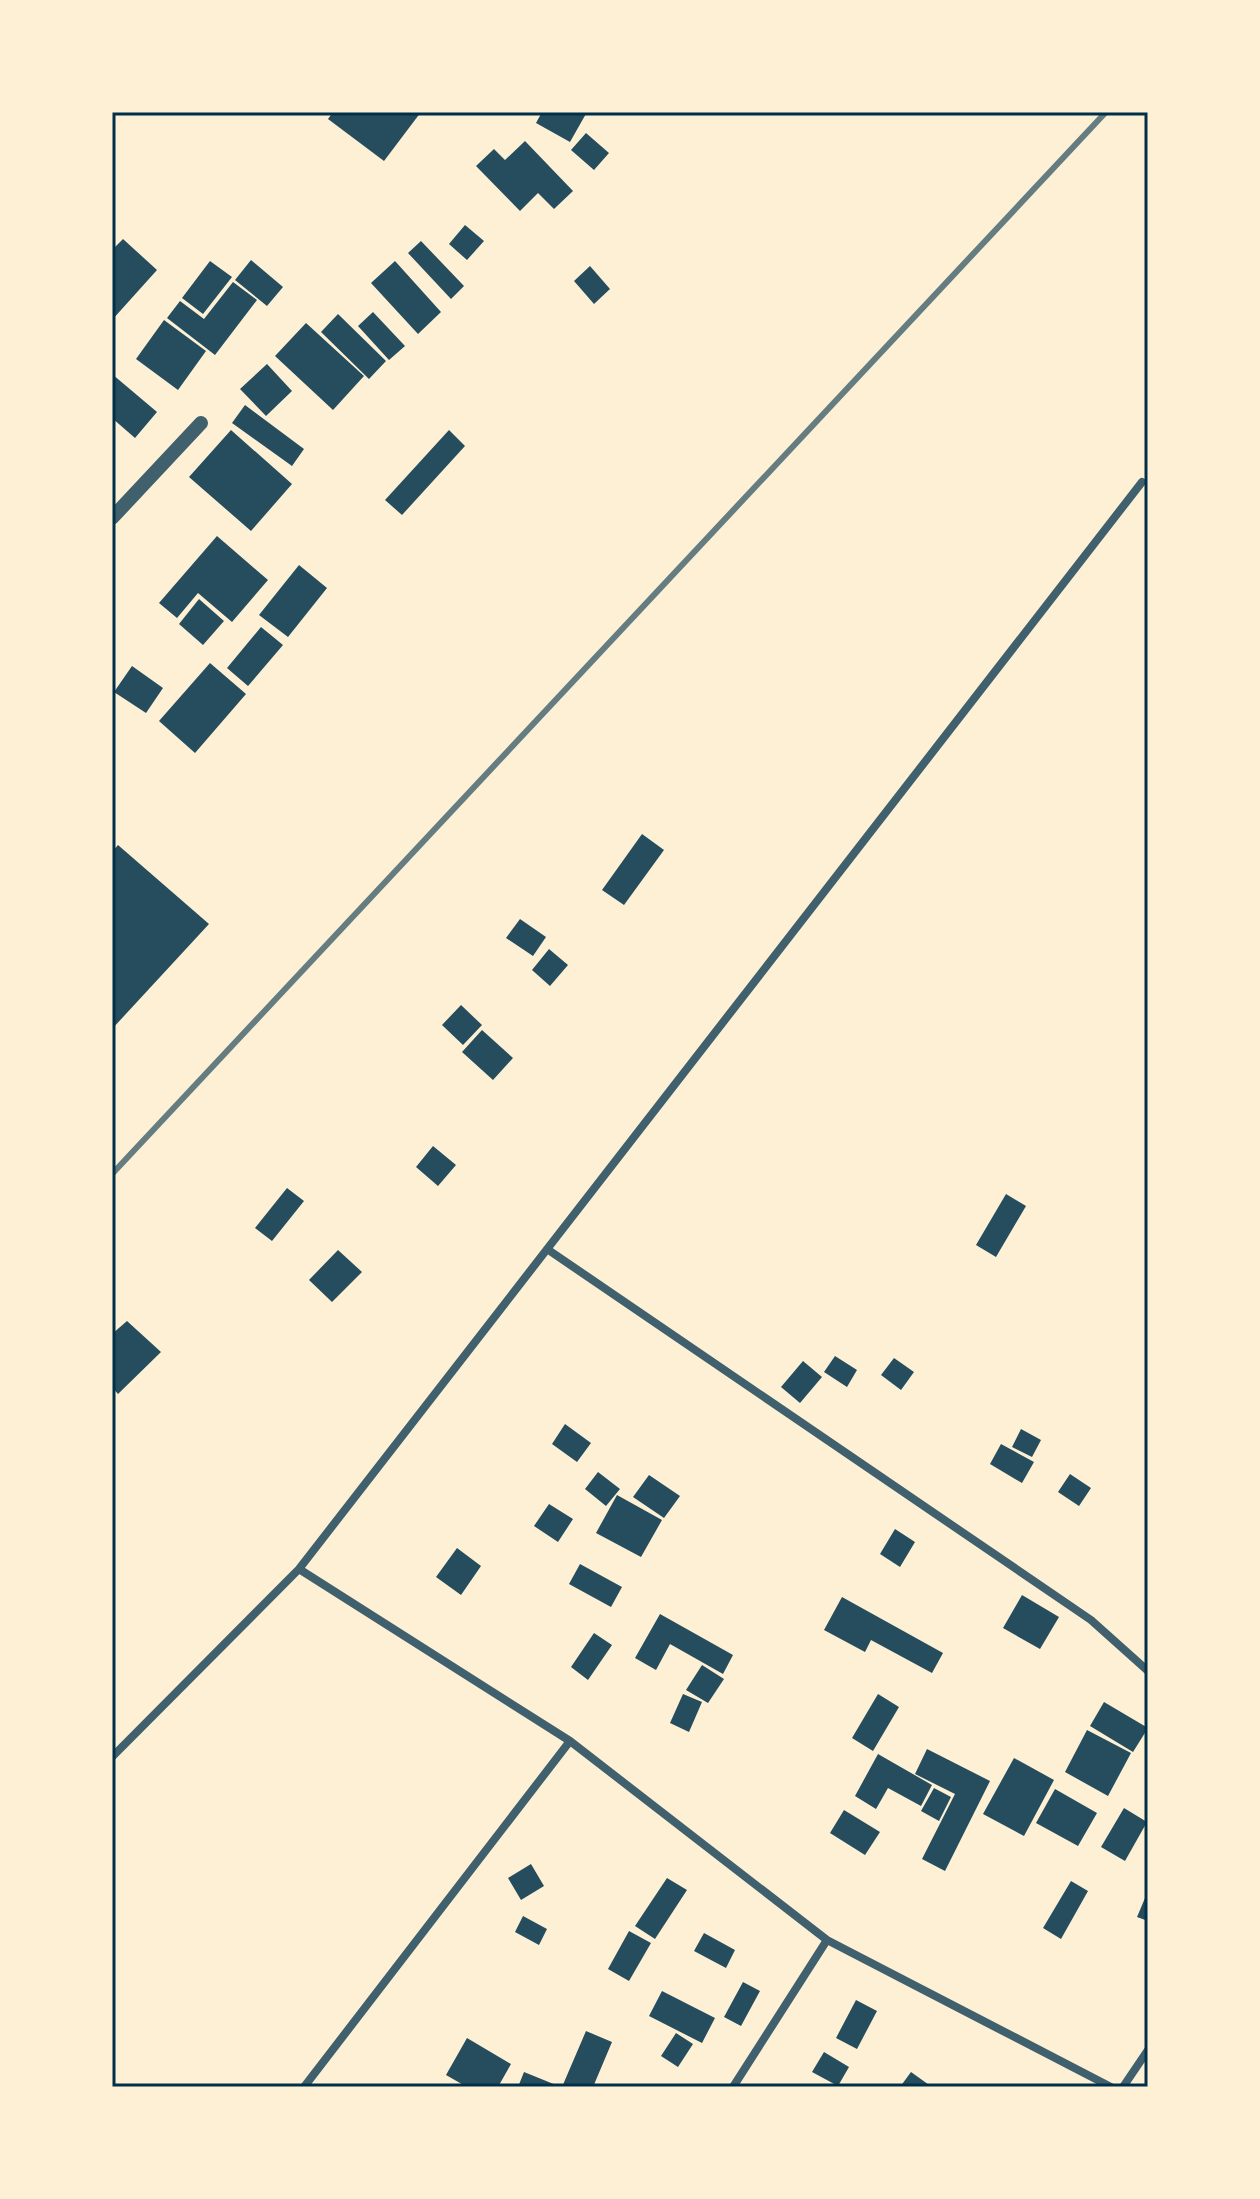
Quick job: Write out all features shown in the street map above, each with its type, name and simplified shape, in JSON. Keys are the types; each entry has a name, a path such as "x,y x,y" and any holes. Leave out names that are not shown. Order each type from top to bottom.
{"street":[{"path":"112,518 201,423"},
{"path":"112,1757 299,1569 1142,482"},
{"path":"547,1249 1091,1620 1148,1671"},
{"path":"299,1569 570,1741 827,1940 1111,2087"},
{"path":"304,2087 570,1741"},
{"path":"733,2087 827,1940"},
{"path":"1123,2087 1148,2050"}],"building":[{"path":"333,112 421,112 384,161 328,119"},
{"path":"542,112 587,112 570,142 536,123"},
{"path":"586,133 609,153 594,170 571,150"},
{"path":"525,141 573,191 554,209 538,193 520,211 476,166 494,149 505,160"},
{"path":"465,225 484,241 467,260 449,244"},
{"path":"123,239 157,270 112,320 112,250"},
{"path":"421,241 464,286 451,299 408,253"},
{"path":"251,260 283,287 267,306 235,280"},
{"path":"210,261 232,277 203,314 182,298"},
{"path":"395,261 441,312 418,334 371,283"},
{"path":"590,266 610,289 594,304 574,281"},
{"path":"233,282 257,300 215,355 167,318 180,301 204,319"},
{"path":"373,312 405,346 389,360 358,326"},
{"path":"338,314 386,361 369,379 321,332"},
{"path":"164,320 206,351 178,390 136,359"},
{"path":"306,323 364,376 333,410 275,356"},
{"path":"267,364 292,391 266,416 240,389"},
{"path":"112,374 157,412 135,438 112,418"},
{"path":"245,405 304,449 292,466 232,423"},
{"path":"231,430 292,484 251,531 189,477"},
{"path":"449,430 465,446 402,515 385,500"},
{"path":"217,536 268,580 232,622 198,593 177,618 159,603"},
{"path":"299,565 327,588 288,637 259,615"},
{"path":"199,599 224,621 203,645 179,624"},
{"path":"261,627 283,645 248,686 227,668"},
{"path":"210,663 246,694 195,753 159,721"},
{"path":"132,666 163,688 146,713 114,692"},
{"path":"642,834 664,850 624,905 602,890"},
{"path":"118,845 209,924 112,1029 112,852"},
{"path":"520,919 546,937 533,956 506,938"},
{"path":"549,949 568,965 550,986 532,970"},
{"path":"461,1005 482,1025 463,1045 442,1025"},
{"path":"482,1030 513,1058 493,1080 462,1052"},
{"path":"433,1146 456,1165 438,1186 416,1167"},
{"path":"287,1188 304,1201 272,1241 255,1228"},
{"path":"1006,1194 1026,1206 996,1257 976,1245"},
{"path":"338,1250 362,1272 332,1302 309,1280"},
{"path":"127,1321 161,1352 118,1394 112,1387 112,1334"},
{"path":"835,1356 857,1370 847,1387 824,1372"},
{"path":"894,1358 914,1372 901,1390 881,1375"},
{"path":"803,1361 822,1377 800,1403 781,1387"},
{"path":"565,1424 591,1443 577,1462 552,1444"},
{"path":"1021,1429 1041,1440 1032,1457 1012,1447"},
{"path":"1001,1444 1034,1462 1022,1483 990,1464"},
{"path":"598,1472 620,1489 606,1506 585,1489"},
{"path":"1070,1474 1091,1488 1079,1506 1058,1492"},
{"path":"649,1475 680,1496 664,1518 633,1497"},
{"path":"617,1495 662,1520 641,1557 596,1533"},
{"path":"549,1504 573,1519 558,1542 534,1526"},
{"path":"895,1529 915,1542 900,1567 880,1554"},
{"path":"457,1548 481,1566 461,1595 436,1577"},
{"path":"580,1564 622,1587 611,1607 569,1584"},
{"path":"1022,1595 1059,1617 1040,1649 1003,1628"},
{"path":"842,1597 943,1653 932,1673 871,1640 865,1652 824,1630"},
{"path":"660,1614 733,1655 723,1674 670,1644 656,1670 635,1658"},
{"path":"594,1633 612,1645 588,1680 571,1667"},
{"path":"702,1665 724,1679 708,1703 686,1690"},
{"path":"683,1694 702,1702 689,1732 670,1723"},
{"path":"878,1694 899,1707 873,1751 852,1738"},
{"path":"1104,1702 1148,1728 1133,1752 1090,1726"},
{"path":"1087,1730 1131,1753 1108,1796 1065,1772"},
{"path":"927,1749 990,1781 945,1871 922,1859 955,1794 915,1774"},
{"path":"878,1754 932,1785 921,1806 888,1788 876,1809 855,1796"},
{"path":"1014,1758 1054,1780 1024,1836 983,1814"},
{"path":"934,1788 951,1797 939,1821 921,1811"},
{"path":"1055,1789 1097,1813 1078,1846 1036,1823"},
{"path":"1124,1808 1147,1822 1125,1861 1101,1847"},
{"path":"844,1810 880,1832 865,1855 830,1833"},
{"path":"531,1864 544,1886 521,1900 508,1878"},
{"path":"667,1878 687,1890 655,1939 635,1926"},
{"path":"1071,1881 1088,1891 1061,1939 1043,1928"},
{"path":"1148,1891 1148,1921 1137,1917"},
{"path":"523,1916 547,1929 539,1945 515,1932"},
{"path":"629,1931 651,1943 629,1981 608,1969"},
{"path":"704,1933 735,1950 726,1968 694,1951"},
{"path":"743,1982 760,1991 741,2026 724,2017"},
{"path":"662,1991 715,2018 702,2043 649,2016"},
{"path":"856,2000 877,2011 857,2049 836,2038"},
{"path":"586,2031 612,2042 593,2087 562,2087"},
{"path":"676,2033 693,2044 678,2067 661,2056"},
{"path":"467,2038 511,2064 498,2087 467,2087 446,2075"},
{"path":"824,2052 849,2067 838,2086 812,2072"},
{"path":"524,2072 561,2087 518,2087"},
{"path":"911,2072 932,2087 900,2087"}],"railway":[{"path":"112,1174 1106,112"}]}
